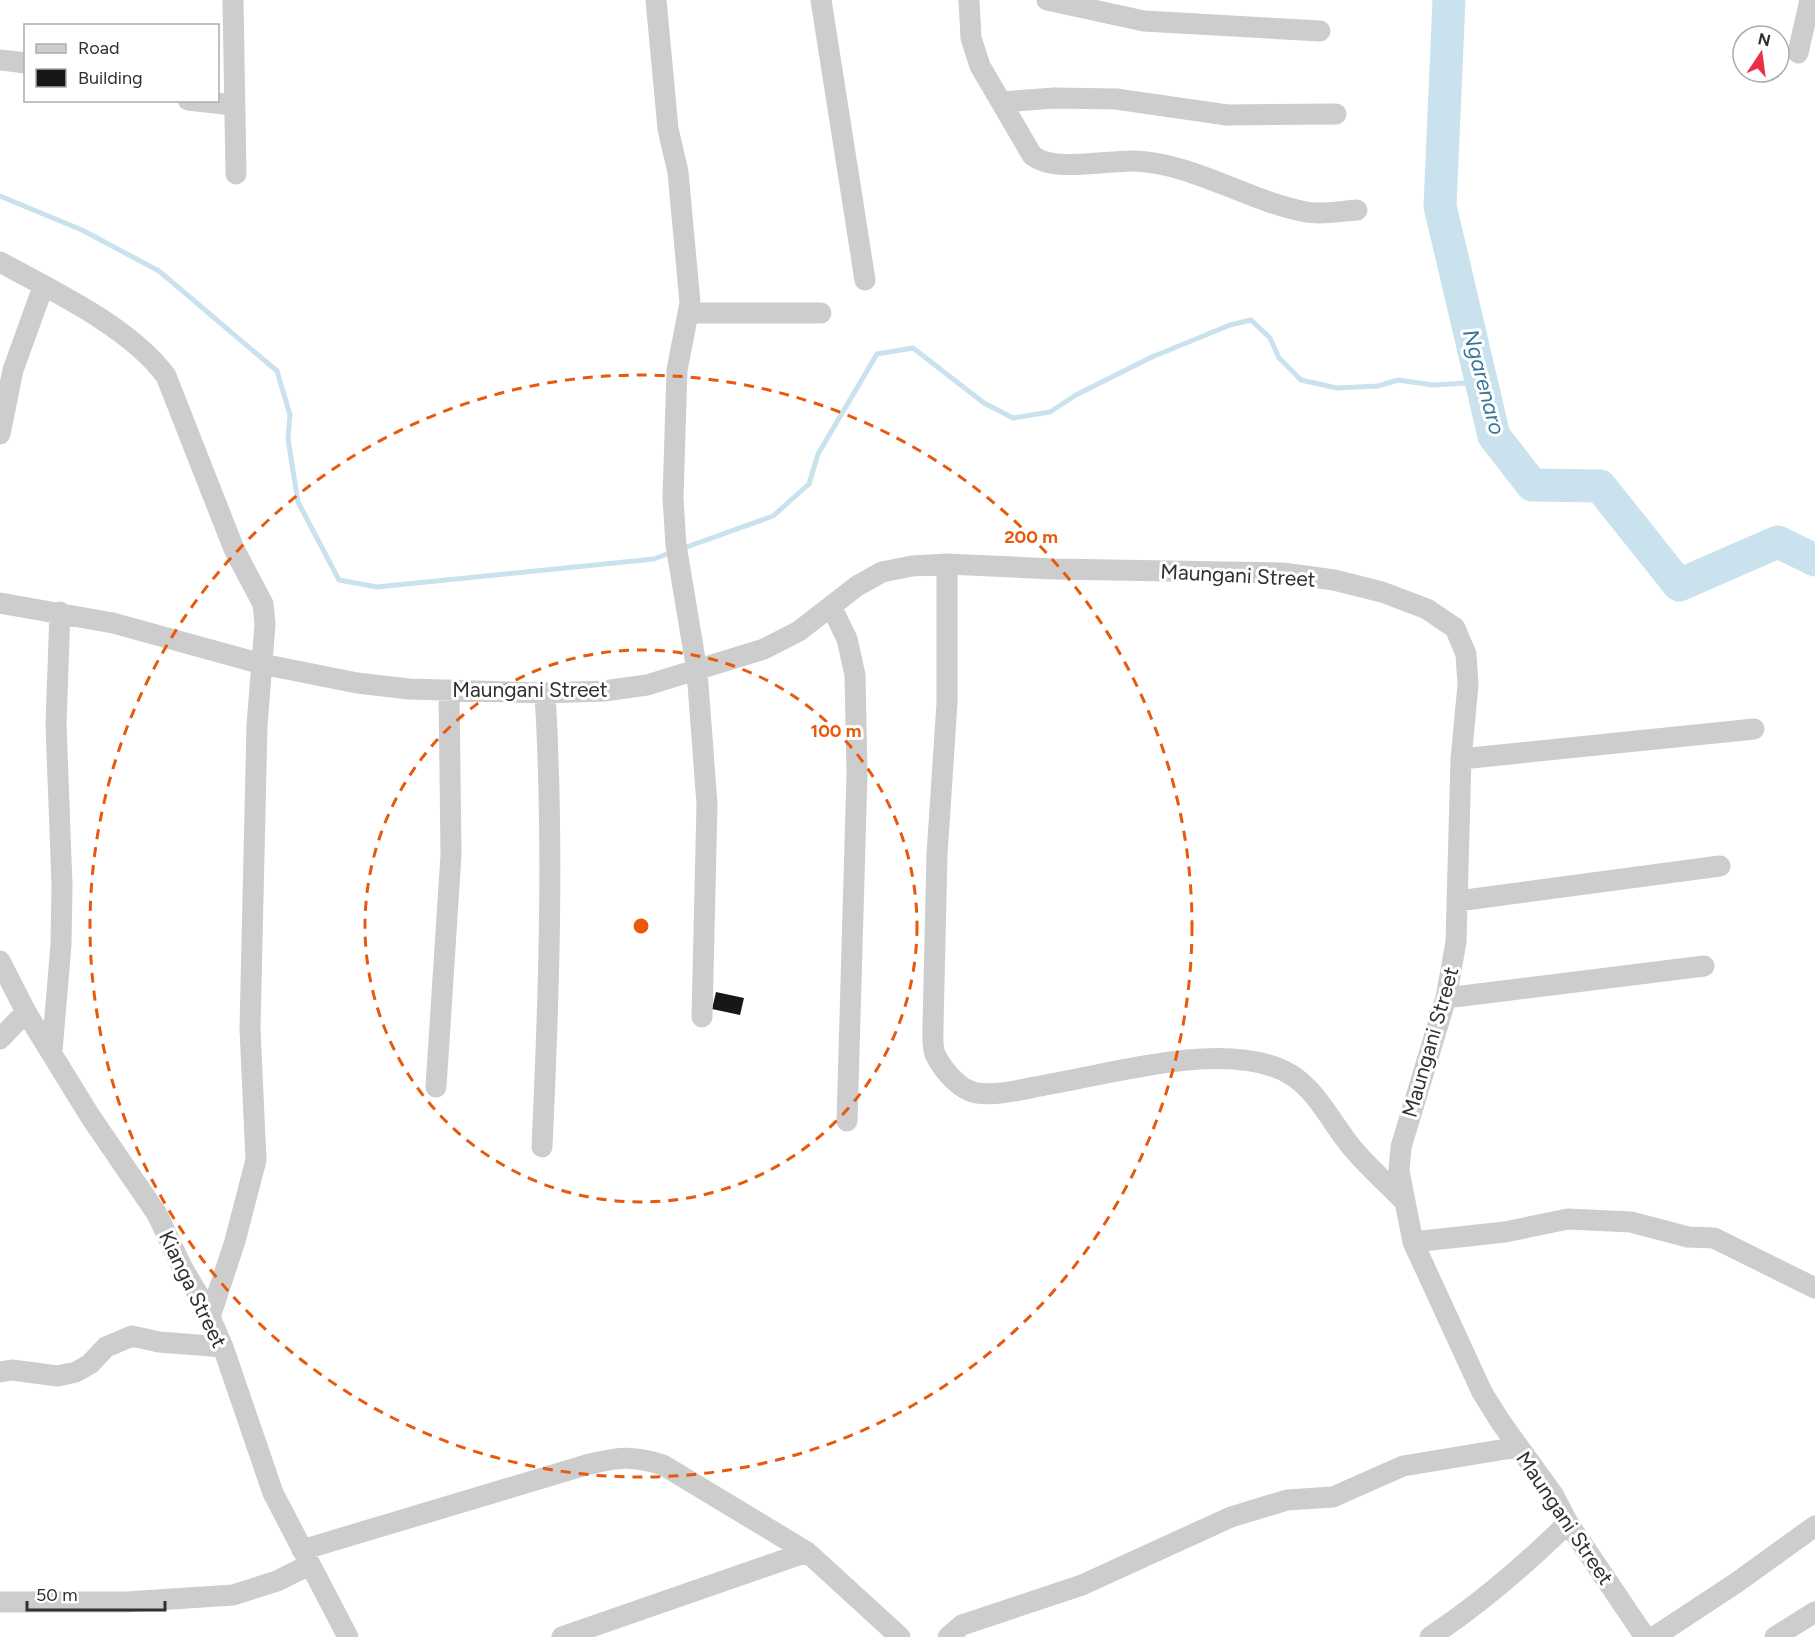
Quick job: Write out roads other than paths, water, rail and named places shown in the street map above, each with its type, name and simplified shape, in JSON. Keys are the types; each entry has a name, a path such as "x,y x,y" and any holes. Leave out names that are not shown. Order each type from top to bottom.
{"street":[{"path":"233,0 233,105 236,174"},
{"path":"656,0 668,129 680,193 689,313 677,370 673,498 676,545 697,672 707,804 702,1017"},
{"path":"821,0 865,280"},
{"path":"969,0 971,38 980,66 1032,155 1039,161 1083,164 1135,161 1187,170 1307,212 1357,210"},
{"path":"1047,0 1144,21 1320,31"},
{"path":"1798,53 1810,0"},
{"path":"0,60 24,63"},
{"path":"1001,102 1055,98 1116,99 1227,115 1336,114"},
{"path":"206,102 233,105"},
{"path":"0,262 135,343 153,357 166,376 230,538 263,604 265,624 257,725 250,1029 256,1160 235,1241 210,1317"},
{"path":"0,434 13,370 43,287"},
{"path":"689,313 821,313"},
{"path":"947,564 947,703 937,854 933,1026 934,1052 950,1077 976,1093 1011,1091 1194,1059 1229,1058 1274,1066 1291,1074 1306,1087 1322,1104 1358,1154 1403,1200"},
{"name":"Maungani Street","path":"0,603 60,612 182,640 262,664 357,683 409,689 545,693 604,691 647,685 697,672 764,649 799,631 857,586 882,572 912,566 947,564 1053,569 1284,573 1334,580 1382,592 1427,609 1455,628 1466,654 1468,685 1461,759 1456,942 1446,998 1401,1147 1399,1171 1403,1200 1413,1242 1482,1392 1518,1448 1554,1496 1568,1523 1645,1637"},
{"path":"831,606 847,639 855,675 857,774 847,1121"},
{"path":"51,1051 61,945 62,885 56,724 60,612"},
{"path":"436,1087 451,855 449,690"},
{"path":"542,1148 550,966 551,788 545,693"},
{"path":"1461,759 1754,729"},
{"path":"1458,901 1720,866"},
{"name":"Kianga Street","path":"0,961 26,1012 90,1116 158,1214 182,1267 210,1317 273,1493 348,1637"},
{"path":"1446,998 1704,966"},
{"path":"0,1039 26,1012"},
{"path":"1413,1242 1505,1232 1568,1220 1631,1222 1688,1237 1714,1238 1815,1288"},
{"path":"0,1372 12,1370 58,1376 76,1372 90,1364 106,1347 132,1336 159,1342 222,1347"},
{"path":"948,1637 962,1625 1082,1585 1231,1517 1287,1500 1333,1497 1402,1466 1518,1448"},
{"path":"0,1602 126,1602 233,1595 277,1581 306,1558 621,1457 639,1457 663,1465 807,1552 900,1637"},
{"path":"1430,1637 1464,1615 1528,1562 1568,1523"},
{"path":"1654,1637 1736,1583 1815,1526"},
{"path":"562,1637 807,1552"},
{"path":"1775,1637 1815,1612"}],"waterway":[{"name":"Ngarenaro","path":"1449,0 1440,206 1494,436 1532,485 1600,486 1679,585 1778,542 1815,560"},
{"path":"0,196 82,230 159,271 277,371 290,415 288,439 298,502 339,580 377,587 654,559 672,552"},
{"path":"681,549 773,516 809,484 818,454 877,354 913,348 984,403 1013,418 1050,412 1076,395 1152,357 1230,325 1251,320 1270,338 1279,358 1301,380 1337,388 1378,386 1398,380 1433,385 1481,382"}]}
